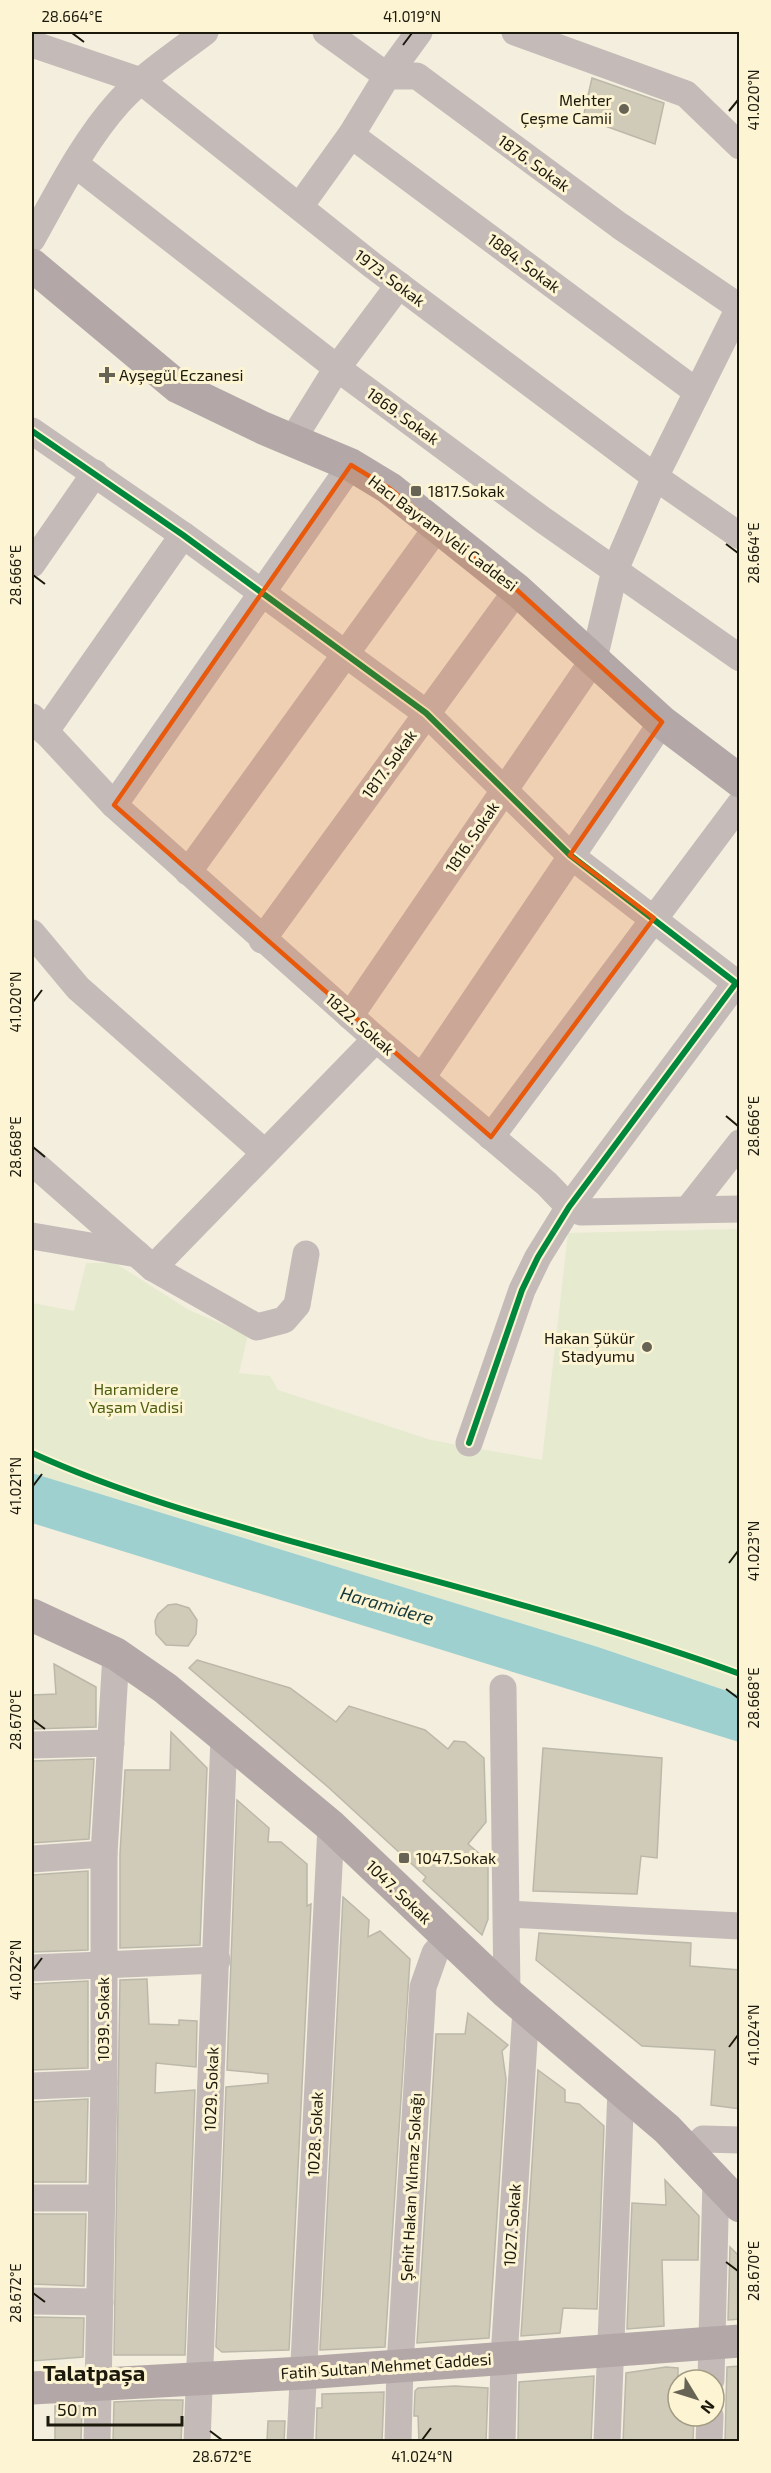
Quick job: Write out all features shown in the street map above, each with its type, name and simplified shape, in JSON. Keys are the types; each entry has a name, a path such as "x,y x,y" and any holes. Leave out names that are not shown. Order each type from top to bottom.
{"main road":[{"name":"Hacı Bayram Veli Caddesi","path":"32,265 178,387 262,428 351,465 389,488 517,590 662,722 740,781"},
{"name":"1047. Sokak","path":"32,1615 116,1654 165,1688 225,1737 331,1826 447,1939 516,2001 621,2089 690,2152 740,2206"},
{"name":"Fatih Sultan Mehmet Caddesi","path":"32,2388 303,2373 726,2341"}],"street":[{"path":"32,239 75,164 118,103 141,81 205,32"},
{"path":"327,32 387,76"},
{"path":"300,206 351,135 387,76 419,32"},
{"path":"515,32 686,94 740,146"},
{"name":"1973. Sokak","path":"32,44 141,81 399,285 655,477 740,536"},
{"name":"1876. Sokak","path":"387,76 417,76 620,225 739,306"},
{"name":"1884. Sokak","path":"351,135 697,392"},
{"name":"1869. Sokak","path":"75,164 337,368 615,570 740,657"},
{"path":"293,439 337,368 399,285"},
{"path":"594,659 615,570 655,477 739,306"},
{"path":"32,431 183,535 426,713 570,855 738,981 569,1207 538,1257 522,1290 469,1443"},
{"path":"114,805 351,465"},
{"path":"32,564 95,473"},
{"path":"188,872 344,653 438,526"},
{"path":"38,724 183,535"},
{"name":"1817. Sokak","path":"262,940 517,590"},
{"name":"1816. Sokak","path":"350,1016 594,659"},
{"path":"423,1076 570,855 662,722"},
{"name":"1822. Sokak","path":"38,724 114,805 262,940 376,1039 423,1076 547,1184 569,1207"},
{"path":"491,1137 740,804"},
{"path":"32,933 78,988 264,1152"},
{"path":"145,1261 264,1152 376,1039"},
{"path":"689,1208 740,1143"},
{"path":"32,1162 145,1261 257,1327 284,1320 297,1305 306,1254"},
{"path":"569,1207 581,1212 689,1208 740,1209"},
{"path":"32,1236 145,1261"},
{"name":"1039. Sokak","path":"97,2442 104,2083 104,1854 116,1654"},
{"name":"1027. Sokak","path":"502,2442 516,2001 507,1914 503,1688"},
{"name":"1029. Sokak","path":"197,2442 225,1737"},
{"path":"32,1745 111,1743"},
{"name":"1028. Sokak","path":"300,2442 331,1826"},
{"path":"32,1859 104,1854"},
{"path":"507,1914 740,1926"},
{"name":"Şehit Hakan Yılmaz Sokağı","path":"398,2442 400,2365 423,1987 435,1953 447,1939"},
{"path":"32,1968 217,1960"},
{"path":"32,2086 104,2083"},
{"path":"608,2442 621,2089"},
{"path":"690,2152 703,2139 740,2140"},
{"path":"716,2179 726,2341 716,2368"},
{"path":"32,2198 101,2198"},
{"path":"32,2301 100,2302"}],"highlighted area":[{"path":"351,465 389,488 517,590 662,722 570,855 654,918 491,1137 114,805"}],"green space":[{"name":"Haramidere Yaşam Vadisi","path":"739,1229 739,1695 598,1647 32,1473 32,1303 74,1311 86,1263 115,1263 189,1310 248,1335 239,1373 270,1376 278,1390 431,1440 542,1460 568,1233"}],"water":[{"name":"Haramidere","path":"32,1473 598,1647 739,1695 739,1742 32,1523"}],"building":[{"name":"Mehter Çeşme Camii","path":"592,78 664,103 655,144 583,118"},
{"path":"176,1604 189,1608 197,1620 196,1634 188,1646 166,1645 156,1634 155,1621 158,1614 168,1605"},
{"path":"197,1660 290,1688 336,1722 349,1706 425,1730 448,1749 454,1741 465,1742 484,1758 486,1822 468,1844 488,1861 488,1919 482,1935 423,1881 426,1877 328,1787 189,1668"},
{"path":"54,1664 96,1687 96,1727 32,1729 32,1695 56,1694"},
{"path":"171,1732 207,1768 200,1945 120,1948 120,1854 125,1770 170,1770"},
{"path":"543,1748 662,1758 657,1858 641,1856 637,1894 533,1891"},
{"path":"94,1759 89,1839 32,1843 32,1761"},
{"path":"237,1800 269,1828 268,1842 281,1842 307,1864 307,1906 311,1904 289,2350 222,2352 216,2347 226,2087 268,2083 268,2074 227,2070"},
{"path":"88,1871 88,1950 32,1952 32,1875"},
{"path":"343,1897 369,1920 368,1937 380,1931 410,1959 385,2347 320,2350"},
{"path":"539,1933 691,1943 690,1966 740,1970 740,2109 711,2105 715,2050 642,2046 536,1960"},
{"path":"147,1979 149,2024 179,2025 179,2020 197,2021 196,2067 156,2063 155,2093 195,2090 185,2355 114,2355 120,1980"},
{"path":"88,1981 88,2068 32,2070 32,1984"},
{"path":"468,2013 508,2045 502,2051 506,2079 489,2338 417,2343 436,2034 465,2034"},
{"path":"538,2070 565,2090 565,2102 579,2104 604,2126 597,2309 563,2308 560,2333 521,2336"},
{"path":"88,2099 86,2182 32,2182 32,2102"},
{"path":"665,2180 699,2216 698,2260 662,2260 664,2326 627,2329 632,2203 666,2205"},
{"path":"32,2214 86,2214 84,2286 32,2284"},
{"path":"730,2247 740,2257 740,2319 728,2320"},
{"path":"32,2317 84,2318 83,2357 32,2361"},
{"path":"740,2366 740,2442 725,2442 727,2367"},
{"path":"666,2367 678,2368 666,2368 666,2428 694,2428 693,2442 623,2442 626,2373"},
{"path":"594,2376 591,2442 518,2442 519,2382"},
{"path":"455,2386 488,2388 486,2442 419,2442 418,2416 414,2416 415,2391 418,2388"},
{"path":"384,2392 382,2442 316,2442 317,2408 322,2408 322,2394"},
{"path":"183,2400 181,2442 113,2442 114,2402"},
{"path":"55,2406 82,2406 81,2442 55,2442"},
{"path":"268,2421 285,2421 284,2442 267,2442"}],"cycle path":[{"path":"32,431 183,535 426,713 570,855 736,983 569,1207 538,1257 522,1290 469,1443"},
{"path":"32,1453 100,1481 205,1516 580,1622 740,1674"}],"place":[{"name":"Mehter Çeşme Camii","path":"624,109"},
{"name":"Ayşegül Eczanesi","path":"107,375"},
{"name":"1817.Sokak","path":"416,491"},
{"name":"Hakan Şükür Stadyumu","path":"647,1347"},
{"name":"1047.Sokak","path":"404,1858"}],"district":[{"name":"Talatpaşa","path":"94,2373"}]}
